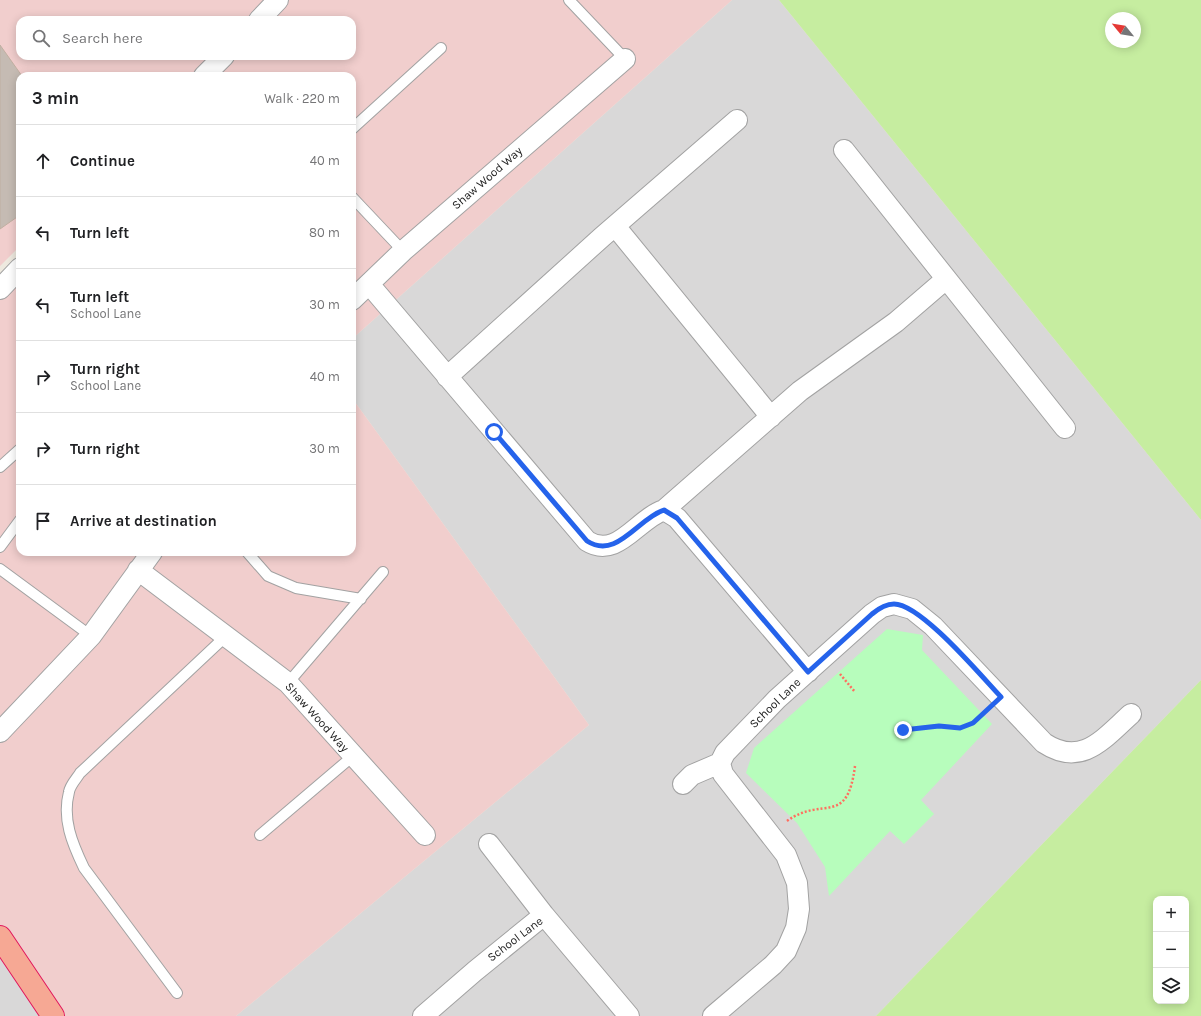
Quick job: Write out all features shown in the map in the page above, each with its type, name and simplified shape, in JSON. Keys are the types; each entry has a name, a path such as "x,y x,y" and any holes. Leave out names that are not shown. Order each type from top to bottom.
{"highway":[{"path":"0,937 53,1016"}],"street":[{"path":"263,16 278,0"},
{"name":"Shaw Wood Way","path":"356,296 403,252 625,59"},
{"path":"208,72 220,60"},
{"path":"447,377 615,226 737,120"},
{"path":"844,150 1064,428"},
{"path":"615,226 771,417"},
{"path":"0,289 16,272"},
{"path":"369,284 587,541 591,544 603,547 611,546 653,514 664,510 800,391 896,322 946,279"},
{"path":"664,510 677,518 808,672"},
{"path":"0,732 91,636 149,556"},
{"name":"Shaw Wood Way","path":"138,570 288,683 425,835"},
{"name":"School Lane","path":"720,763 725,753 777,699 872,614 882,606 894,604 912,610 933,626 1044,743 1063,752 1073,753 1092,748 1131,714"},
{"path":"683,784 692,774 720,763 723,774 786,855 797,883 799,909 796,928 786,952 773,965 713,1016"},
{"path":"489,844 544,915"},
{"name":"School Lane","path":"423,1016 474,970 544,915 629,1016"}],"lane":[{"path":"569,0 625,59"},
{"path":"356,125 442,48"},
{"path":"356,201 403,252"},
{"path":"0,467 16,453"},
{"path":"0,547 16,525"},
{"path":"250,556 268,576 296,588 361,599"},
{"path":"0,569 91,636"},
{"path":"288,683 383,572"},
{"path":"177,993 84,868 73,845 66,819 69,790 80,773 226,636"},
{"path":"260,835 353,756"}],"path":[{"path":"903,730 939,726 960,728 973,723 1001,697"},
{"path":"770,833 798,814 812,809 829,809 839,805 849,794 853,783 855,766"}],"shaded area":[{"path":"0,0 732,0 356,335 356,72 16,72 16,250 0,266"},
{"path":"732,0 779,0 1201,520 1201,680 876,1016 236,1016 589,725 356,404 356,335"},
{"path":"16,272 16,556 356,556 356,404 589,725 236,1016 53,1016 0,937 0,289"},
{"path":"0,937 54,1016 0,1016"}],"green space":[{"path":"779,0 1201,0 1201,520"},
{"path":"887,629 923,635 922,650 992,724 921,800 934,814 904,844 890,831 829,896 825,867 797,823 746,773 754,748"},
{"path":"1201,680 1201,1016 876,1016"}],"building":[{"path":"0,45 19,72 16,72 16,218 0,229"}],"route":[{"path":"494,432 587,541 595,546 611,546 653,514 664,510 677,518 808,672 882,606 894,604 912,610 933,626 1001,697 973,723 960,728 939,726 903,730"}]}
